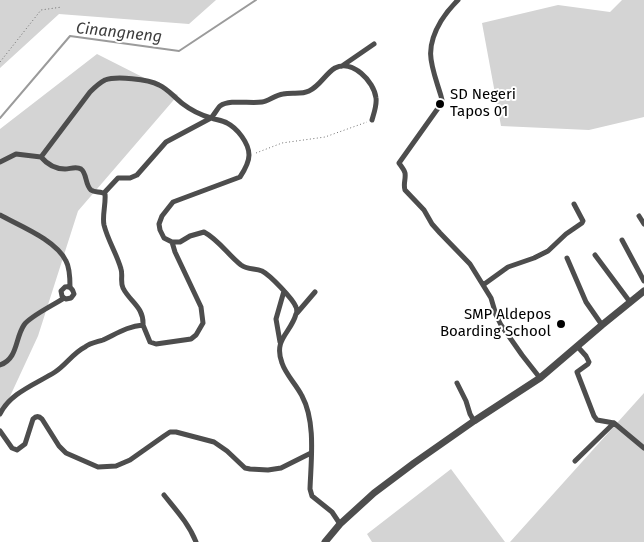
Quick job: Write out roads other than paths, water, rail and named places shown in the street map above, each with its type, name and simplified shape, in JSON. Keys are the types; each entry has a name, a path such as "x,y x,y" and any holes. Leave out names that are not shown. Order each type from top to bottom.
{"street":[{"path":"458,0 448,11 436,31 431,45 431,62 441,96 441,104 399,163 405,172 405,190 424,210 436,228 470,264 491,298 501,325 540,378"},
{"path":"104,193 117,178 130,178 141,172 166,142 211,118 220,106 245,102 264,102 282,94 307,92 314,89 332,70 342,66 374,44"},
{"path":"342,66 357,71 372,85 376,102 372,120"},
{"path":"41,157 90,92 105,80 115,78 142,80 159,85 184,106 199,114 226,122 236,129 244,140 249,155 247,164 240,177 173,202 162,216 159,224 160,230 164,238 172,242 180,242 190,236 204,232 239,264 245,268 260,270 272,278 296,307 297,313"},
{"path":"0,162 16,154 41,157 56,168 80,168 90,189 94,192 104,193"},
{"path":"104,193 106,196 103,223 120,266 123,288 139,308 150,342 156,344 191,339 196,335 203,323 202,307 172,242"},
{"path":"483,285 508,267 548,251 566,234 582,223 583,221 574,204"},
{"path":"0,216 49,241 61,251 67,262 70,287 73,291 73,296 69,299 64,298 30,318 20,331 15,351 5,363 0,365"},
{"path":"638,216 644,224"},
{"path":"622,240 644,281"},
{"path":"594,255 630,302"},
{"path":"567,258 586,302 602,325"},
{"path":"64,298 61,291 65,287 70,287"},
{"path":"284,291 276,319 281,362 302,396 310,420 312,438 310,490 312,496 332,512 340,524"},
{"path":"325,542 340,524 374,494 474,421 540,378 644,291"},
{"path":"280,342 297,313 315,292"},
{"path":"0,414 10,400 28,387 57,371 86,346 123,330 143,325"},
{"path":"577,346 589,362 577,372 594,416 598,420 614,423 644,448"},
{"path":"457,383 474,421"},
{"path":"0,431 12,448 17,450 25,444 33,419 40,417 59,446 66,453 98,467 116,466 130,460 170,432 214,442 245,468 250,469 268,470 281,468 311,453"},
{"path":"575,460 614,423"},
{"path":"164,494 186,521 196,542"}],"waterway":[{"name":"Cinangneng","path":"0,118 70,36 179,51 256,0"}],"place":[{"name":"SD Negeri Tapos 01","path":"440,104"},
{"name":"SMP Aldepos Boarding School","path":"561,324"}]}
